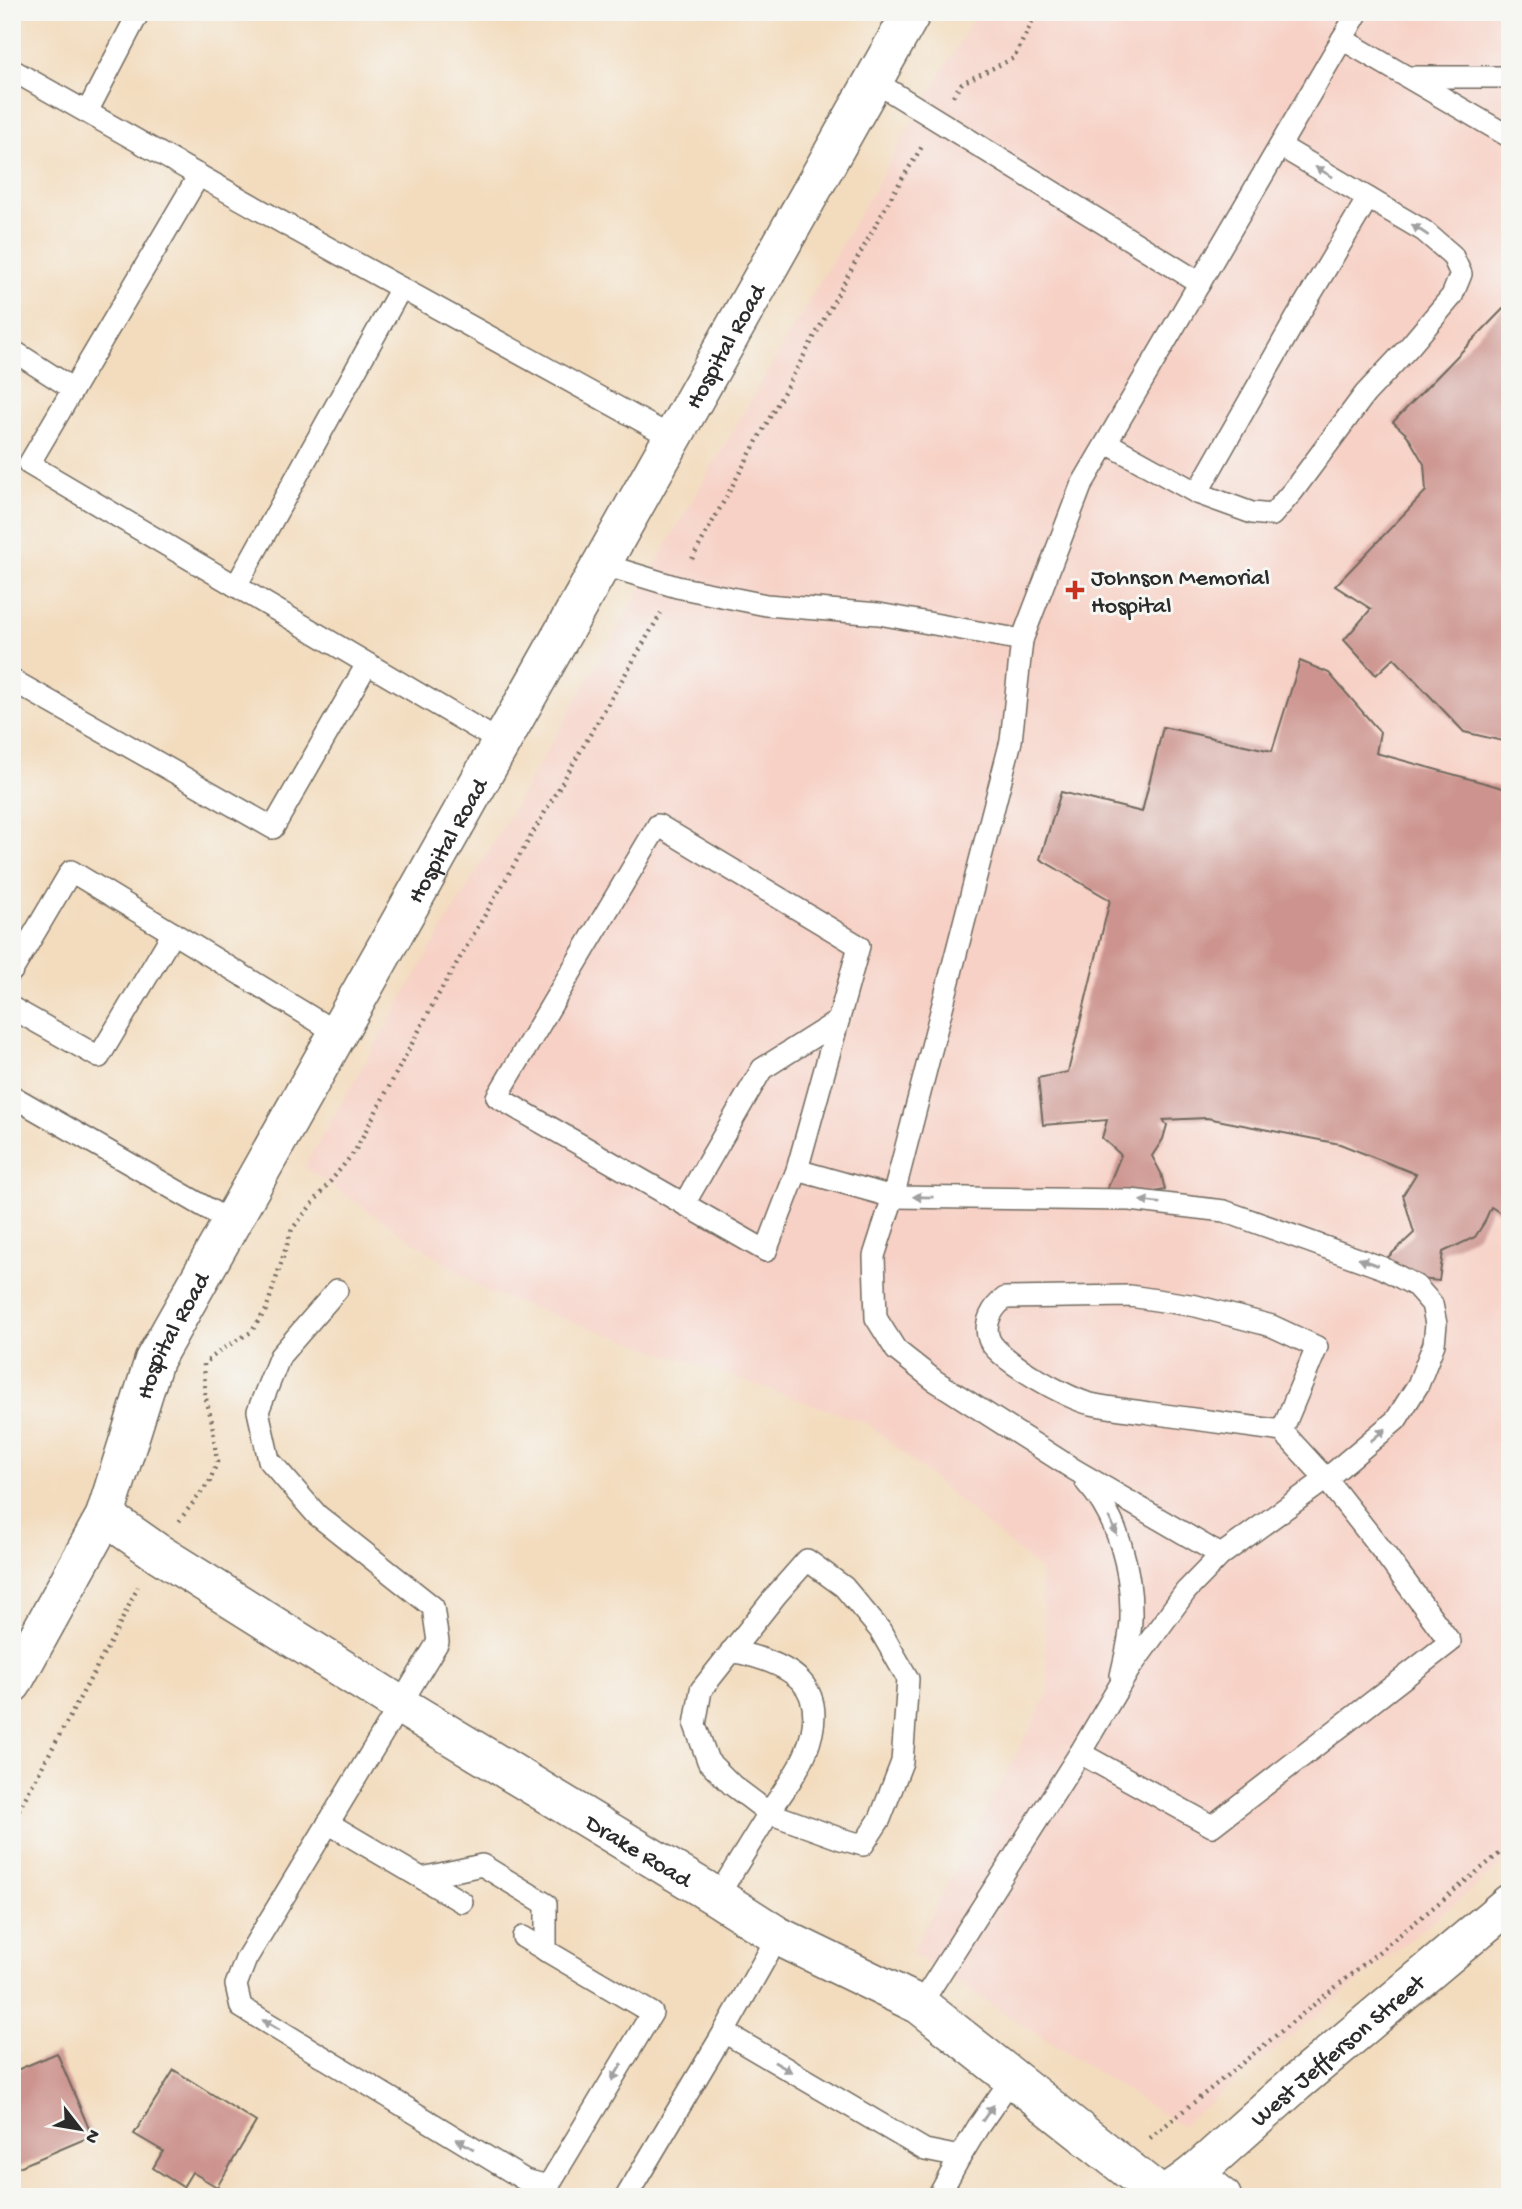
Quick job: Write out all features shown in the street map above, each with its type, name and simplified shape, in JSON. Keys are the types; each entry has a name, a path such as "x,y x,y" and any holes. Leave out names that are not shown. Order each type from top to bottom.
{"street":[{"name":"Hospital Road","path":"12,1684 105,1516 154,1360 912,12"},
{"name":"Drake Road","path":"105,1516 155,1551 400,1705 778,1936 920,2005 1163,2197"},
{"name":"West Jefferson Street","path":"1163,2197 1208,2185 1296,2083 1510,1903"}],"lane":[{"path":"87,112 139,12"},
{"path":"1221,1555 1075,1470 934,1380 896,1350 876,1318 874,1256 893,1196 1011,741 1022,640 1081,486 1357,12"},
{"path":"1342,39 1510,138"},
{"path":"12,70 673,438"},
{"path":"1408,77 1510,77"},
{"path":"874,81 1200,283"},
{"path":"1107,443 1197,493 1252,513 1272,515 1293,492 1365,394 1452,296 1461,274 1452,255 1424,231 1280,146"},
{"path":"21,467 73,389 199,175"},
{"path":"1197,493 1368,198"},
{"path":"236,586 401,288"},
{"path":"12,350 73,389"},
{"path":"21,467 29,464 502,743"},
{"path":"601,564 677,587 766,605 879,614 1022,640"},
{"path":"12,680 273,828 367,664"},
{"path":"658,825 859,946 838,1021 797,1170 766,1251 497,1097 658,825"},
{"path":"12,971 71,871 337,1033"},
{"path":"12,1008 99,1057 173,933"},
{"path":"684,1204 762,1069 838,1021"},
{"path":"12,1096 232,1222"},
{"path":"797,1170 893,1196 1130,1200 1224,1211 1383,1268 1416,1286 1432,1304 1436,1324 1434,1344 1418,1385 1396,1420 1326,1479 1221,1555 1186,1591 1130,1668 1080,1753 920,2005"},
{"path":"337,1290 280,1356 258,1411 269,1460 317,1516 433,1607 438,1643 246,1959 236,1985 241,2007 525,2180 548,2186 652,2013 523,1937"},
{"path":"1080,1753 1212,1826 1450,1642 1326,1479 1282,1431 1088,1404 1049,1386 1006,1360 989,1342 989,1318 996,1305 1005,1298 1130,1296 1196,1306 1272,1326 1317,1347 1282,1431"},
{"path":"1075,1470 1098,1495 1116,1531 1127,1572 1131,1618 1118,1690"},
{"path":"807,1560 844,1587 880,1630 908,1679 902,1762 880,1819 863,1845 769,1813 732,1785 708,1761 695,1725 702,1690 807,1560"},
{"path":"717,1897 806,1754 816,1717 807,1688 787,1668 731,1651"},
{"path":"328,1824 462,1902"},
{"path":"422,1878 482,1865 546,1904 546,1951"},
{"path":"635,2194 778,1936"},
{"path":"724,2032 925,2150 960,2157"},
{"path":"938,2197 978,2127 1013,2077"}],"path":[{"path":"12,1822 117,1630 155,1551 199,1497 218,1462 205,1395 204,1364 222,1349 251,1332 267,1310 292,1228 355,1151 433,1004 677,587 894,191 962,83 1014,58 1037,12"},
{"path":"1166,2123 1510,1844"}],"shaded area":[{"name":"Johnson Memorial Hospital","path":"977,12 1510,12 1510,1858 1181,2126 911,1953 1049,1692 1040,1570 869,1424 489,1293 304,1167"}],"building":[{"path":"1506,306 1510,310 1509,761 1503,741 1464,732 1394,658 1376,675 1344,640 1371,609 1335,586 1426,491 1424,464 1407,435 1393,422"},
{"path":"1300,661 1329,673 1380,732 1376,753 1510,790 1510,1219 1491,1207 1475,1237 1443,1252 1439,1281 1411,1278 1386,1259 1414,1233 1403,1195 1416,1174 1340,1144 1207,1118 1163,1120 1167,1125 1163,1139 1152,1156 1161,1173 1165,1190 1139,1195 1106,1192 1121,1155 1102,1138 1107,1120 1043,1125 1038,1078 1068,1072 1110,900 1040,859 1061,792 1142,812 1163,727 1272,751"},
{"path":"57,2053 92,2136 12,2170 12,2072"},
{"path":"174,2070 256,2122 217,2187 192,2172 183,2187 153,2168 163,2151 134,2134"}],"place":[{"name":"Johnson Memorial Hospital","path":"1075,590"}]}
